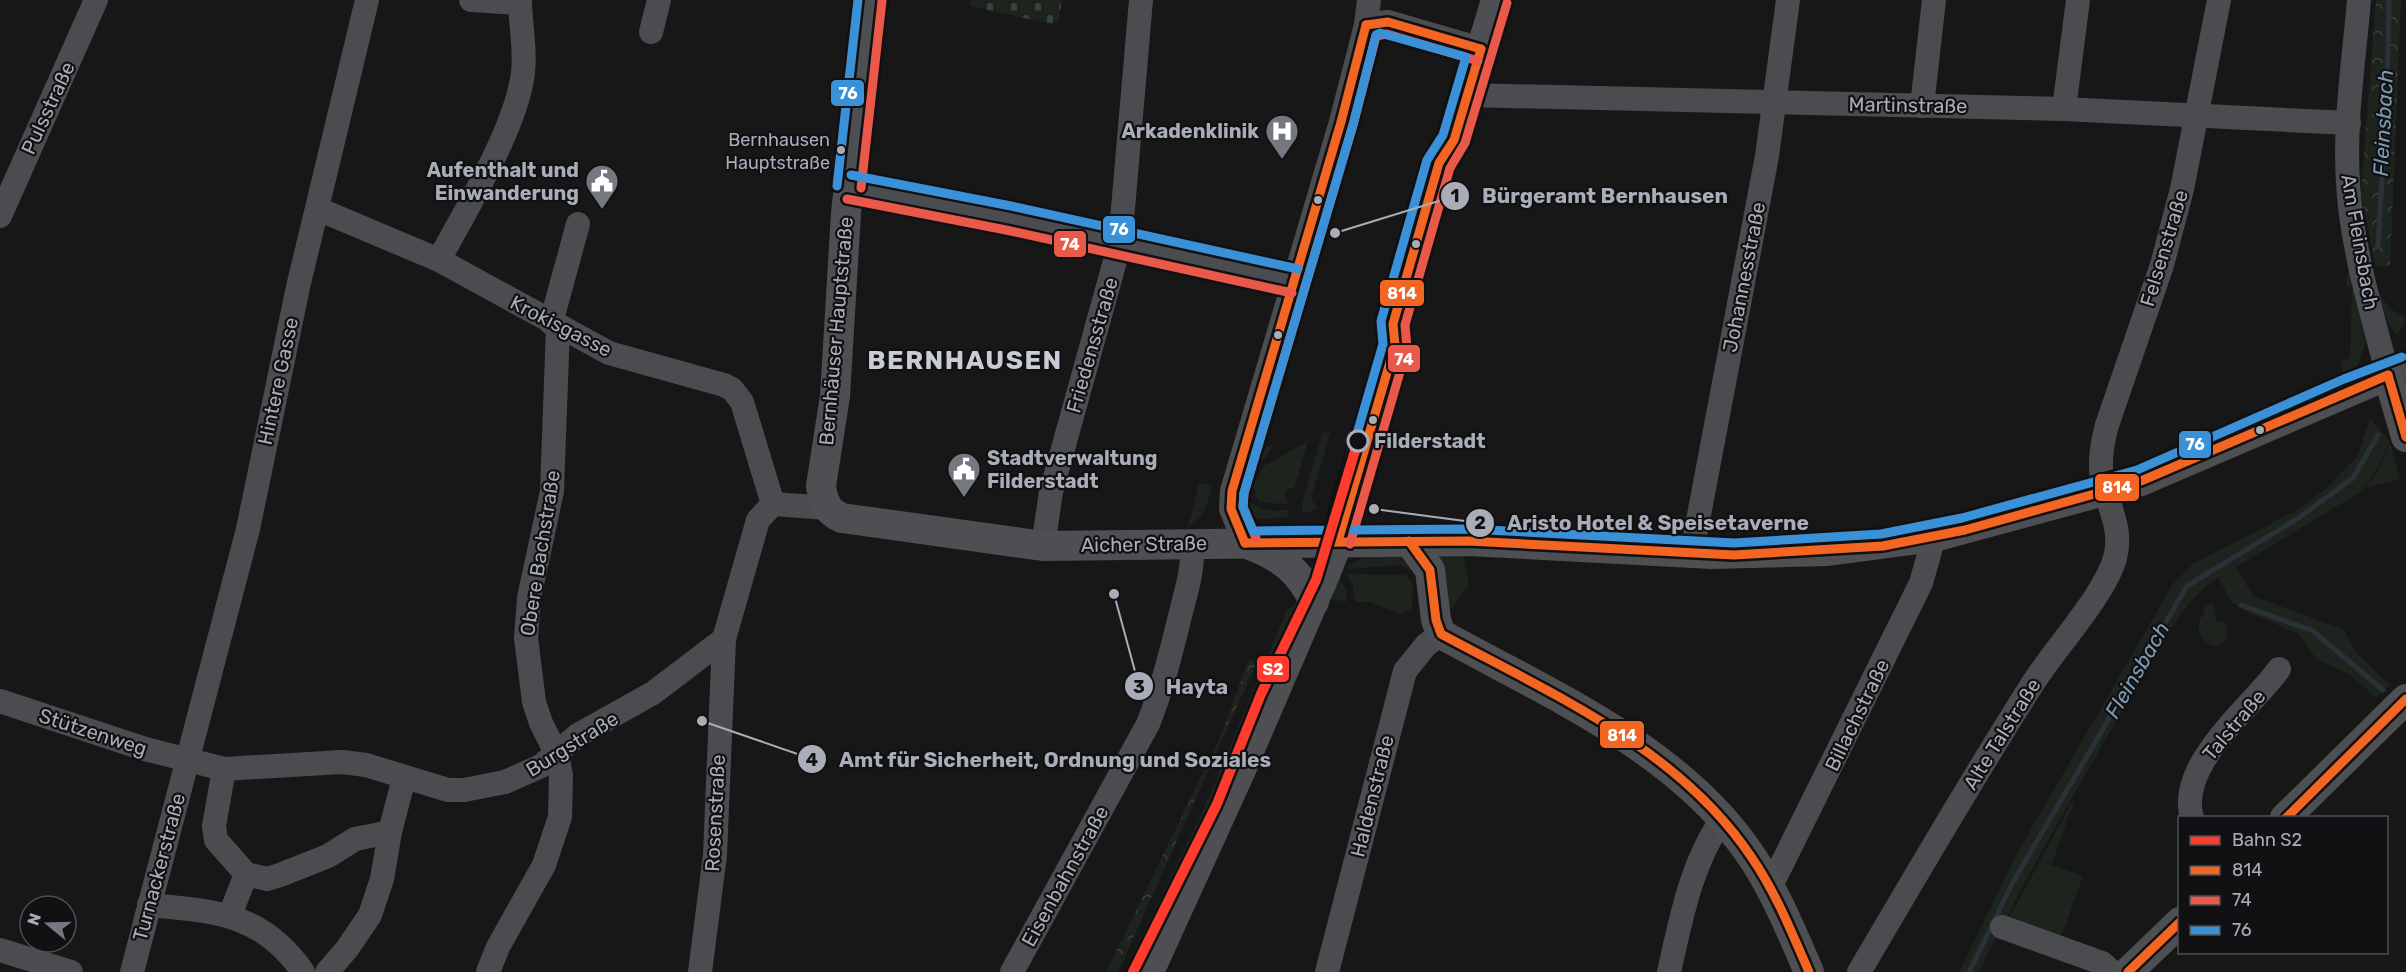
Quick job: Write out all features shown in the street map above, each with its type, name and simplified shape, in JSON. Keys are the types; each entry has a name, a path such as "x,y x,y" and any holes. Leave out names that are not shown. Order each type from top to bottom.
{"main road":[{"name":"Bernhäuser Hauptstraße","path":"828,508 822,497 821,486 835,396 849,188 870,0"},
{"path":"1149,972 1314,602 1338,541 1395,345 1393,324 1418,265 1435,207 1439,163 1454,140 1496,0"},
{"path":"2397,372 2406,437"},
{"name":"Aicher Straße","path":"828,508 837,516 852,520 1044,546 1409,541 1506,542 1734,555 1828,551 1934,537 2105,492 2178,466 2397,372"},
{"path":"1409,541 1430,570 1436,620 1442,634 1577,710 1649,754 1684,781 1723,818 1752,857 1770,888 1809,972"},
{"path":"1245,543 1285,561 1299,575 1314,602"},
{"path":"2287,816 2406,699"},
{"path":"2128,972 2178,924"}],"street":[{"name":"Pulsstraße","path":"0,216 96,0"},
{"name":"Hintere Gasse","path":"187,762 248,529 291,320 367,0"},
{"path":"439,260 506,127 523,75 524,49 520,1 471,0"},
{"path":"651,32 659,0"},
{"name":"Friedensstraße","path":"1044,546 1051,492 1120,243 1140,0"},
{"path":"1245,543 1231,509 1232,491 1341,122 1366,26 1369,0"},
{"name":"Johannesstraße","path":"1692,552 1775,102 1788,0"},
{"path":"1922,106 1934,0"},
{"path":"2064,109 2078,0"},
{"name":"Felsenstraße","path":"2105,492 2101,464 2104,438 2164,255 2182,189 2219,0"},
{"name":"Am Fleinsbach","path":"2359,0 2349,123 2350,205 2371,309 2397,372"},
{"path":"1366,26 1388,22 1481,49"},
{"name":"Martinstraße","path":"1467,95 2064,109 2349,123"},
{"path":"849,188 1294,281"},
{"name":"Krokisgasse","path":"318,209 439,260 609,353 715,382 732,390 742,402 773,504"},
{"name":"Obere Bachstraße","path":"488,972 553,843 563,793 557,755 541,723 534,702 526,638 529,598 552,491 555,325 578,224"},
{"name":"Alte Talstraße","path":"1858,972 1998,738 2109,574 2115,560 2119,536 2105,492"},
{"path":"773,504 828,508"},
{"name":"Rosenstraße","path":"700,972 715,855 724,639 758,520 773,504"},
{"name":"Billachstraße","path":"1770,888 1922,584 1934,537"},
{"name":"Eisenbahnstraße","path":"1012,972 1140,741 1163,681 1193,560 1192,543"},
{"name":"Haldenstraße","path":"1327,972 1405,672 1426,645 1442,634"},
{"name":"Burgstraße","path":"187,762 224,768 342,762 366,765 448,790 482,787 524,775 557,755 578,735 653,693 724,639"},
{"name":"Talstraße","path":"2191,816 2188,805 2191,789 2209,751 2264,690 2279,669"},
{"name":"Stützenweg","path":"0,701 187,762"},
{"name":"Turnackerstraße","path":"132,972 187,762"},
{"path":"224,768 214,826 216,840 246,874 267,879 328,856 355,839 390,832"},
{"path":"327,972 347,950 370,915 382,879 390,832 404,778"},
{"path":"1669,972 1698,861 1723,818"},
{"path":"230,915 246,874"},
{"path":"149,905 230,915 261,929 303,972"},
{"path":"2002,927 2102,963 2112,972"},
{"path":"0,950 71,972"}],"green space":[{"path":"971,0 1062,0 1058,21 1051,24 970,6"},
{"path":"2376,0 2401,0 2390,266 2376,267 2361,193"},
{"path":"2349,261 2365,343 2358,365 2343,373 2340,360 2350,359 2352,286 2346,286"},
{"path":"2375,287 2389,308 2406,318 2397,336 2388,322"},
{"path":"2370,419 2390,441 2377,470 2359,493 2236,567 2253,596 2344,630 2356,652 2390,685 2376,698 2351,675 2317,660 2299,634 2245,611 2231,601 2218,577 2187,606 2147,666 2044,847 1979,972 1959,972 2019,850 2173,584 2193,564 2299,509 2327,488 2358,455"},
{"path":"1331,431 1311,499 1318,509 1303,514 1302,504 1322,434"},
{"path":"1308,441 1294,489 1290,488 1285,492 1288,504 1266,503 1258,500 1253,485 1264,466"},
{"path":"2390,443 2400,479 2365,488 2378,471"},
{"path":"1273,444 1266,457 1249,475 1244,494 1257,507 1269,510 1288,510 1288,517 1261,519 1243,514 1238,501 1251,456"},
{"path":"1199,483 1212,486 1202,514 1188,527"},
{"path":"1463,553 1469,585 1448,613 1430,555"},
{"path":"1402,556 1414,561 1420,587 1414,572 1400,565 1350,569 1345,567 1362,558"},
{"path":"1346,574 1406,575 1413,584 1412,608 1402,615 1369,602 1355,602 1353,585"},
{"path":"1338,576 1346,590 1346,602 1328,598"},
{"path":"1296,604 1139,972 1125,972 1202,813 1287,610"},
{"path":"2213,604 2217,622 2225,622 2227,630 2226,639 2217,647 2206,643 2198,632 2200,618 2205,615 2203,609 2205,605"},
{"path":"1249,659 1257,662 1118,972 1106,972 1219,740"},
{"path":"2076,795 2052,864 2040,860"},
{"path":"2040,861 2083,876 2060,940 2009,917"}],"waterway":[{"name":"Fleinsbach","path":"2378,247 2387,95 2389,0"},
{"name":"Fleinsbach","path":"1969,972 2013,882 2187,586 2300,517 2353,478 2378,435"},
{"path":"2241,605 2313,631 2383,690"}],"rail line":[{"name":"S2","path":"1133,972 1217,804 1261,694 1316,580 1358,441"}],"transit line":[{"name":"76","path":"837,186 858,0"},
{"name":"74","path":"861,188 882,1"},
{"name":"74","path":"1350,544 1407,348 1405,325 1450,168 1465,143 1507,3"},
{"name":"814","path":"1366,25 1388,22 1481,49"},
{"name":"814","path":"1245,543 1231,509 1232,491 1341,122 1366,25"},
{"name":"76","path":"1380,33 1466,57 1443,135 1427,160 1381,321 1383,344 1329,530 1253,531 1243,507 1244,493 1353,125 1376,35 1380,33"},
{"name":"74","path":"1256,538 1243,507 1244,493 1353,125 1376,36 1387,34 1478,61"},
{"name":"814","path":"1338,541 1395,345 1393,324 1439,163 1454,140 1481,49"},
{"name":"76","path":"851,175 1011,206 1298,269"},
{"name":"74","path":"847,199 1006,230 1292,293"},
{"name":"76","path":"1354,530 1469,529 1734,543 1881,534 1962,518 2137,470 2344,379 2402,357"},
{"name":"814","path":"2388,375 2406,437"},
{"name":"814","path":"1245,543 1468,541 1734,555 1883,546 1965,530 2141,481 2388,375"},
{"name":"814","path":"1409,541 1430,570 1436,620 1441,634 1611,728 1651,755 1689,785 1723,820 1769,885 1809,972"},
{"name":"814","path":"2288,816 2406,699"},
{"name":"814","path":"2128,972 2178,924"}],"place":[{"name":"Bernhausen Hauptstraße","path":"841,150"},
{"name":"Arkadenklinik","path":"1282,160"},
{"name":"Aufenthalt und Einwanderung","path":"602,210"},
{"name":"Bürgeramt Bernhausen","path":"1335,233"},
{"name":"Filderstadt","path":"1358,441"},
{"name":"Stadtverwaltung Filderstadt","path":"964,498"},
{"name":"Aristo Hotel & Speisetaverne","path":"1374,509"},
{"name":"Hayta","path":"1114,594"},
{"name":"Amt für Sicherheit, Ordnung und Soziales","path":"702,721"}],"district":[{"name":"BERNHAUSEN","path":"965,360"}]}
